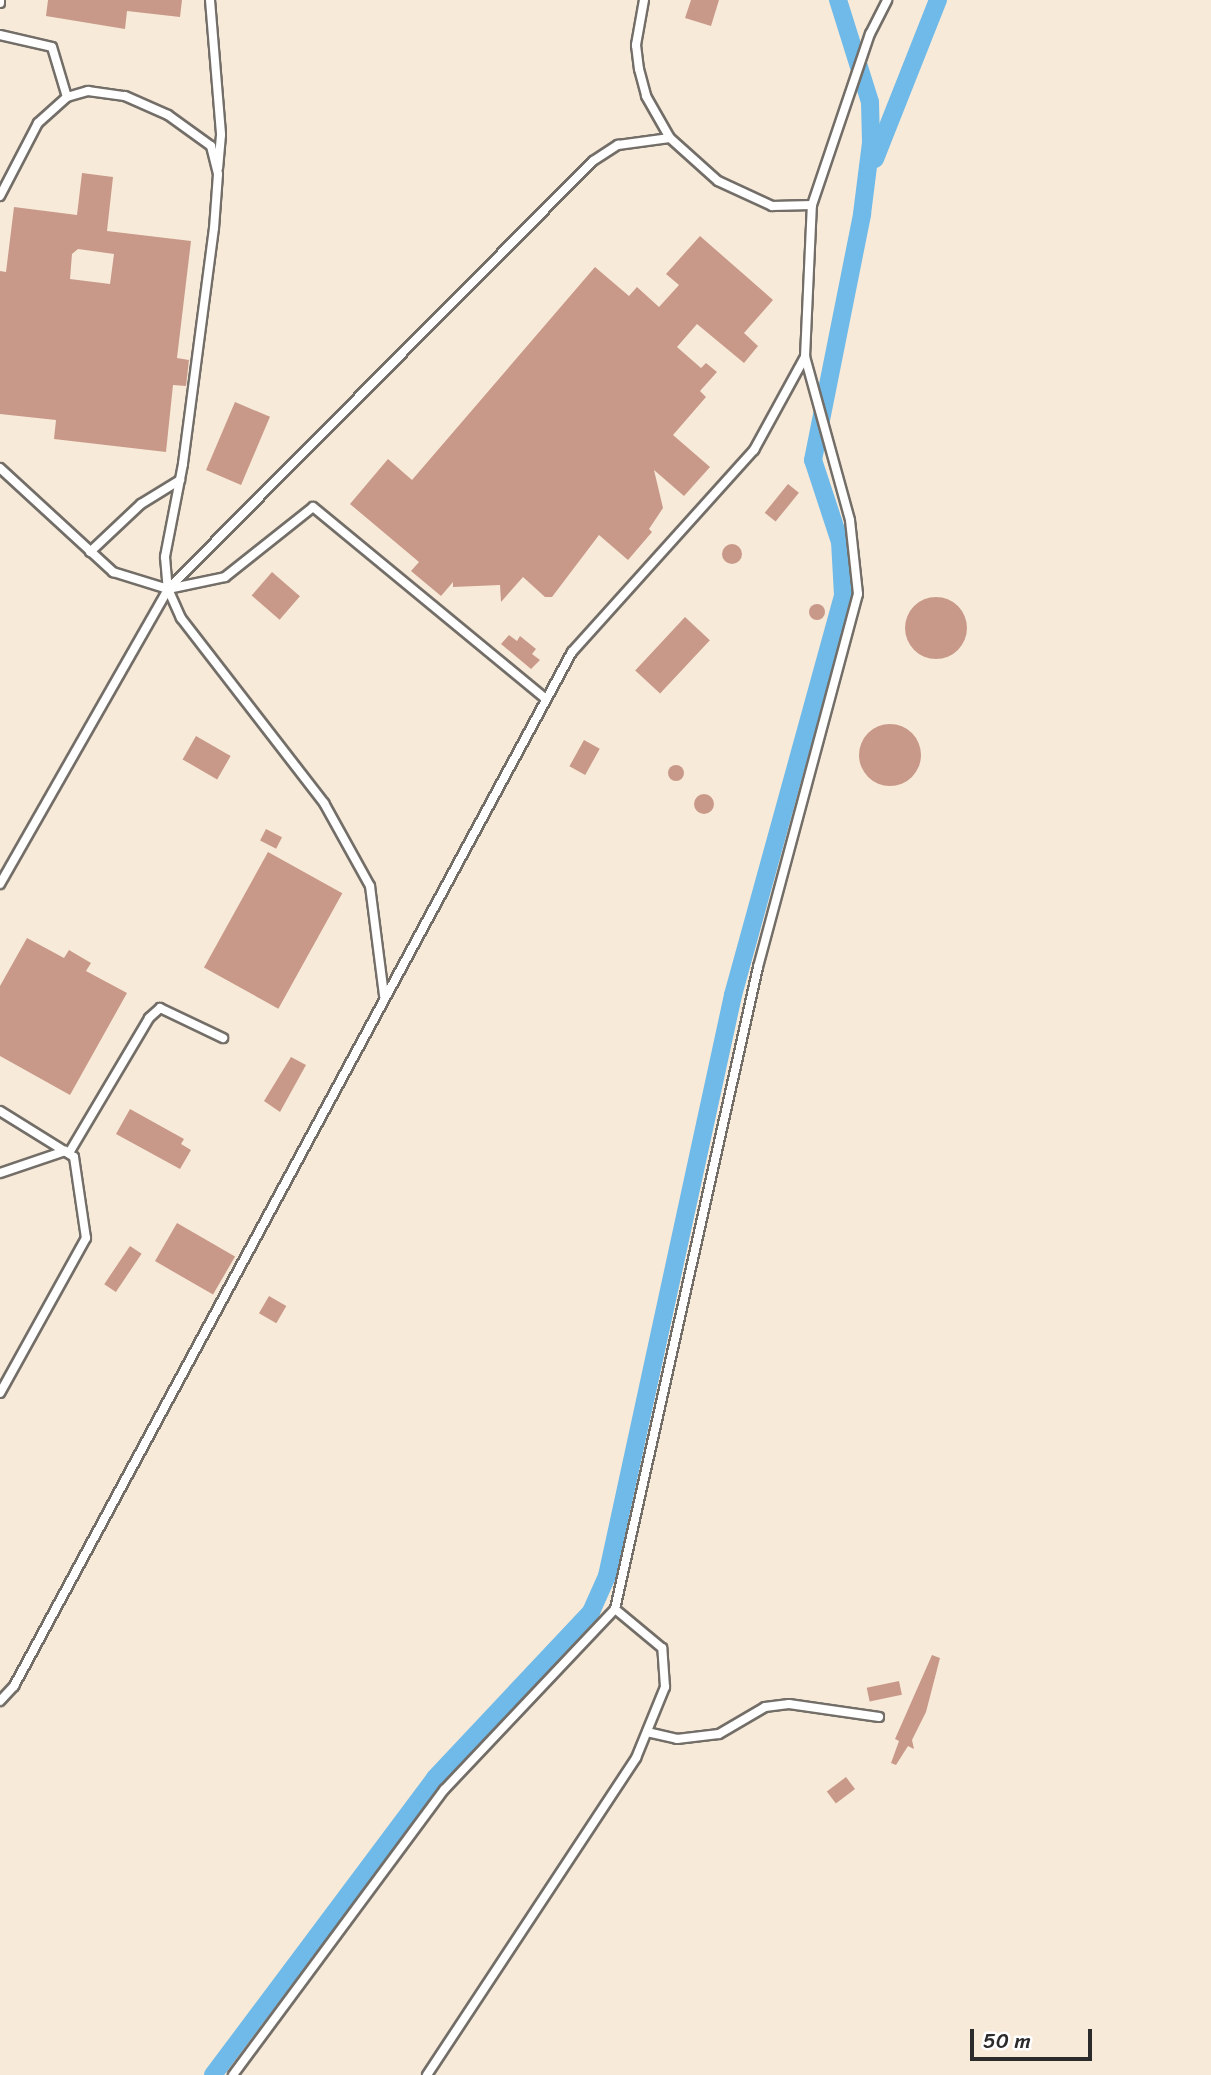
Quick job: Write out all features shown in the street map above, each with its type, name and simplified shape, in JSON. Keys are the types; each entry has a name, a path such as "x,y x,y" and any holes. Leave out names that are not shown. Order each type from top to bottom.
{"lane":[{"path":"210,0 221,135 180,480 165,557 168,589 181,618 324,803 370,886 384,996"},
{"path":"645,0 636,45 639,69 646,96 670,138 718,181 772,206 812,205"},
{"path":"233,2075 444,1790 615,1609 758,967 858,594 850,520 805,357 812,205 870,34 887,0"},
{"path":"0,35 52,47 67,97"},
{"path":"0,196 38,123 67,97 88,91 125,96 169,115 211,146 218,174"},
{"path":"0,884 168,589 593,160 618,145 670,138"},
{"path":"0,1701 13,1686 572,652 754,450 805,357"},
{"path":"0,468 113,572 168,589 225,577 313,507 545,699"},
{"path":"90,552 141,504 180,480"},
{"path":"0,1173 67,1152 149,1018 160,1008 223,1038"},
{"path":"0,1111 74,1157 86,1238 0,1393"},
{"path":"427,2075 636,1758 647,1732 665,1687 662,1648 615,1609"},
{"path":"647,1732 677,1739 719,1734 765,1707 789,1704 879,1717"}],"building":[{"path":"48,0 182,0 180,17 127,11 125,29 46,16"},
{"path":"691,0 719,0 711,26 685,18"},
{"path":"82,173 113,177 107,231 191,241 177,358 189,360 186,386 173,385 166,452 54,439 56,420 0,414 0,271 6,272 14,207 77,215","holes":["78,249 114,254 110,284 70,279 72,254"]},
{"path":"700,236 773,300 744,333 758,346 744,363 697,324 677,347 701,368 706,363 717,372 700,391 706,397 673,435 710,467 684,496 654,470 663,508 649,529 652,532 628,560 599,535 552,597 545,597 523,577 501,602 500,585 453,587 453,582 441,596 411,571 419,562 350,504 388,459 412,480 595,267 629,296 637,287 659,307 679,285 666,274"},
{"path":"235,402 270,417 241,485 206,470"},
{"path":"788,484 799,493 776,522 765,513"},
{"path":"728,544 736,544 742,554 736,564 728,564 722,558 722,550"},
{"path":"272,572 300,596 280,620 252,595"},
{"path":"936,597 948,599 958,606 965,616 965,640 958,650 948,657 936,659 924,657 914,650 907,640 905,628 907,616 914,606 924,599"},
{"path":"817,604 825,612 817,620 809,612"},
{"path":"685,617 710,640 660,694 635,670"},
{"path":"509,635 517,641 520,636 536,649 532,654 540,660 531,669 501,644"},
{"path":"884,724 896,724 912,733 919,743 919,767 912,777 896,786 884,786 873,781 864,772 859,761 859,749 864,738 873,729"},
{"path":"196,736 231,756 217,779 183,759"},
{"path":"584,740 600,749 585,775 569,766"},
{"path":"676,765 684,773 676,781 668,773"},
{"path":"700,794 708,794 714,804 708,814 700,814 694,808 694,800"},
{"path":"266,829 282,837 276,849 260,841"},
{"path":"268,852 342,893 278,1009 204,967"},
{"path":"27,938 64,958 69,950 91,963 86,971 127,993 70,1095 0,1056 0,986"},
{"path":"291,1057 306,1065 280,1112 264,1101"},
{"path":"130,1109 184,1139 181,1144 191,1150 180,1169 116,1134"},
{"path":"177,1223 235,1256 213,1295 155,1261"},
{"path":"130,1246 142,1254 116,1292 104,1284"},
{"path":"269,1296 286,1306 276,1323 259,1313"},
{"path":"932,1655 940,1658 926,1712 912,1740 914,1749 908,1746 896,1765 891,1763 899,1741 895,1739"},
{"path":"899,1681 902,1695 870,1702 867,1688"},
{"path":"846,1777 855,1789 836,1803 827,1791"}],"waterway":[{"path":"213,2075 435,1778 591,1612 607,1576 733,995 843,595 840,542 813,460 862,214 871,143 870,102 838,0"},
{"path":"875,159 938,0"}]}
